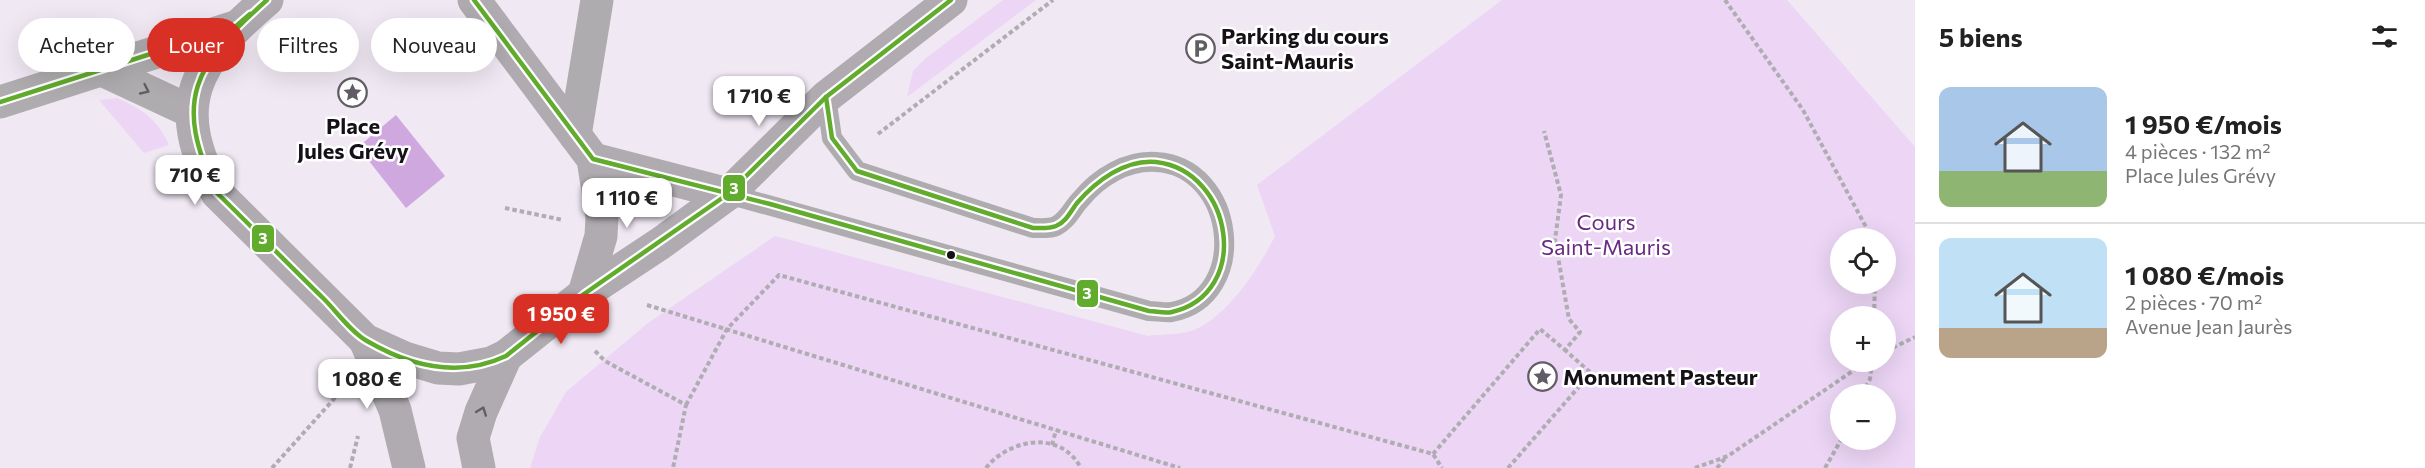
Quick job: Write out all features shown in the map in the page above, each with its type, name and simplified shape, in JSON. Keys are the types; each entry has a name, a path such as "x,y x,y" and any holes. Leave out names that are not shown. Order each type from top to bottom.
{"main road":[{"path":"245,19 267,0"},
{"path":"474,0 584,147 602,217 601,236 584,294"},
{"path":"202,72 190,111 196,150 217,194 364,340 405,358 438,368 476,367 506,356 584,294 728,194 826,97 951,0"},
{"path":"584,147 728,194"},
{"path":"364,340 395,410 409,468"},
{"path":"479,468 473,438 481,412 506,356"}],"street":[{"path":"584,147 597,0"},
{"path":"0,102 91,72"},
{"path":"106,72 190,111"}],"lane":[{"path":"728,194 1149,311 1172,312 1196,302 1219,273 1225,247 1222,214 1209,190 1186,170 1158,162 1133,163 1104,177 1081,199 1068,217 1055,227 1033,228 857,171 832,138 826,97"}],"path":[{"path":"878,134 1053,0"},
{"path":"1725,0 1803,110 1866,228"},
{"path":"1544,131 1561,195 1556,240 1569,319 1580,332 1564,350"},
{"path":"505,207 559,220 568,219"},
{"path":"673,468 686,405 727,329 779,275 1433,454 1442,468"},
{"path":"648,305 1180,468"},
{"path":"1433,454 1540,329 1591,373 1508,468"},
{"path":"1896,346 1915,337"},
{"path":"595,351 605,361 686,405"},
{"path":"1717,468 1728,456 1851,372"},
{"path":"334,381 348,395"},
{"path":"272,468 342,389"},
{"path":"350,468 355,458 359,428"},
{"path":"1052,445 1056,430"},
{"path":"986,468 996,456 1011,447 1028,442 1052,445 1064,451 1081,468"},
{"path":"1824,468 1835,450"},
{"path":"1695,468 1728,456"}],"green space":[{"path":"1003,0 1036,0 907,97 913,71 926,58"},
{"name":"Cours Saint-Mauris","path":"1502,0 1787,0 1915,147 1915,468 530,468 540,437 566,392 648,323 775,236 1148,336 1189,332 1206,324 1241,290 1275,236 1257,185"},
{"path":"117,98 148,116 159,128 169,145 144,153 99,100"}],"shaded area":[{"path":"396,115 445,176 406,208 358,147"}],"transit line":[{"name":"3","path":"267,0 222,44 207,65 198,86 194,108 196,133 203,161 217,193 361,337 383,350 417,363 453,368 488,363 506,356 584,294 728,194 826,97 951,0"},
{"name":"3","path":"474,0 593,159 770,204 1149,311 1172,312 1197,301 1214,282 1223,259 1223,234 1216,209 1203,187 1182,170 1156,162 1144,162 1122,168 1093,187 1063,222 1050,228 1033,228 857,171 832,138 826,97"},
{"name":"3","path":"0,102 235,27 250,14"}],"place":[{"name":"Parking du cours Saint-Mauris","path":"1200,48"},
{"name":"Place Jules Grévy","path":"353,93"},
{"name":"Monument Pasteur","path":"1542,376"}]}
